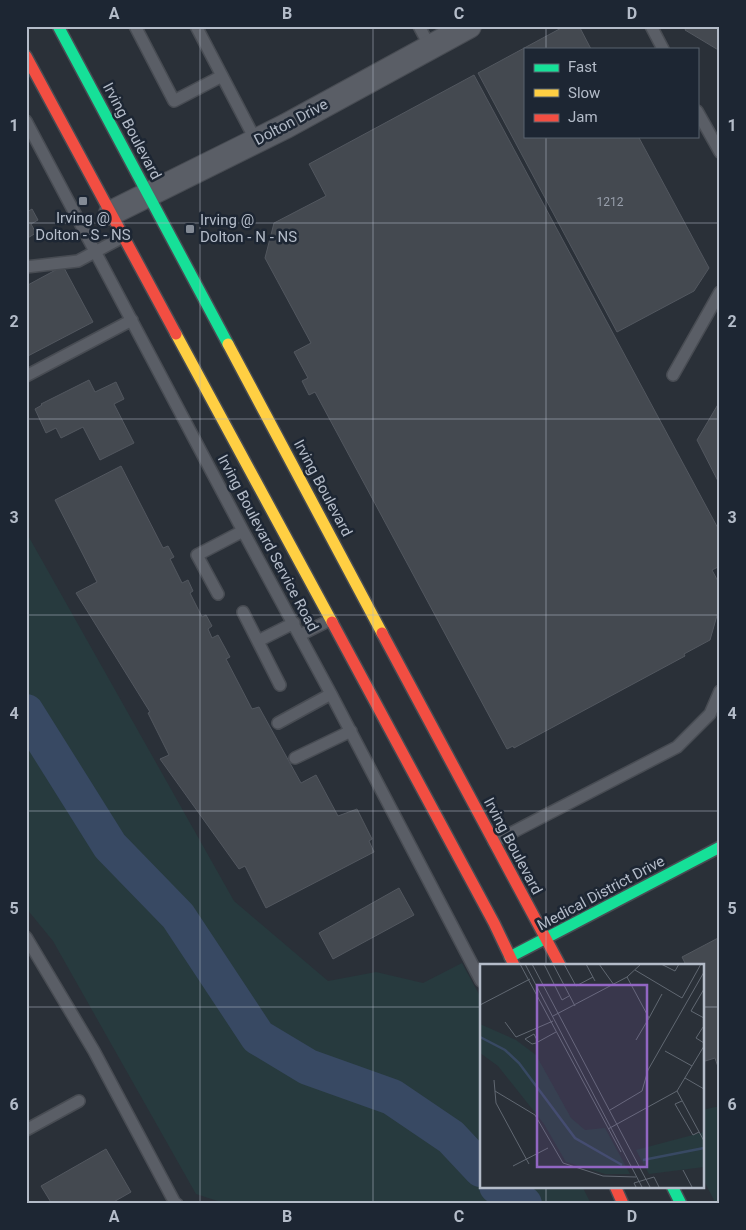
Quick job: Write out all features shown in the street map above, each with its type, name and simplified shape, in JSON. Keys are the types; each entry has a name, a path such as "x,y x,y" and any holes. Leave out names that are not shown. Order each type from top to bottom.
{"main road":[{"name":"Irving Boulevard","path":"58,26 559,964"},
{"path":"26,56 494,923 509,961"},
{"name":"Medical District Drive","path":"509,961 720,847"},
{"path":"614,1188 622,1202"},
{"path":"673,1188 681,1204"}],"street":[{"name":"Dolton Drive","path":"111,213 256,141 469,26"}],"lane":[{"path":"135,26 174,101 222,76"},
{"path":"196,26 256,141"},
{"path":"419,26 430,48"},
{"path":"651,26 662,48"},
{"path":"698,113 720,152"},
{"name":"Irving Boulevard Service Road","path":"26,121 243,531 332,694 432,888 480,976"},
{"path":"26,267 78,261 124,237"},
{"path":"673,375 720,292"},
{"path":"26,376 132,320"},
{"path":"218,594 197,555 243,531"},
{"path":"243,612 280,685"},
{"path":"300,635 330,620"},
{"path":"258,641 294,623"},
{"path":"494,842 677,747 710,714 720,691"},
{"path":"278,723 332,694"},
{"path":"295,758 351,731"},
{"path":"26,937 94,1051 177,1204"},
{"path":"26,1130 79,1100"}],"green space":[{"path":"26,532 234,901 328,981 376,972 423,983 462,963 480,996 480,1188 583,1188 591,1204 227,1204 196,1194 53,941 26,908"},
{"path":"720,1106 720,1204 716,1204 704,1181 704,1110"}],"building":[{"path":"565,26 579,26 590,48 524,48"},
{"path":"687,26 720,26 720,51 685,30"},
{"path":"524,48 524,138 639,138 709,268 694,291 617,332 478,73"},
{"path":"474,75 720,532 720,566 712,570 720,585 720,605 710,640 684,654 685,656 514,748 513,746 507,749 315,392 309,395 302,381 308,378 294,352 311,343 265,258 274,223 326,196 309,164"},
{"path":"32,209 38,220 31,224 36,233 26,239 26,210 27,212"},
{"path":"63,266 93,322 26,357 26,286"},
{"path":"89,380 95,392 116,382 124,399 114,404 134,443 100,460 83,427 61,438 56,428 46,433 35,409 41,404"},
{"path":"720,401 720,485 697,440"},
{"path":"121,466 163,548 168,546 174,557 170,559 182,583 188,580 193,591 190,593 202,617 206,615 212,626 208,629 212,638 218,635 230,657 226,659 252,709 259,707 301,783 316,775 338,816 357,809 372,839 369,841 374,852 266,908 245,866 239,869 160,759 169,755 148,713 150,712 76,593 97,582 55,500"},
{"path":"399,888 414,915 333,959 319,933"},
{"path":"720,937 720,1073 715,1058 704,1061 704,964 683,964 685,963 682,957"},
{"path":"106,1149 131,1192 110,1204 52,1204 41,1186"}],"waterway":[{"path":"26,712 110,846 178,916 258,1037 308,1067 392,1097 451,1137 480,1168"},
{"path":"500,1188 524,1204"}],"traffic: fast":[{"path":"58,26 228,344"},
{"path":"510,957 720,847"},
{"path":"673,1188 681,1204"}],"traffic: slow":[{"path":"176,334 332,622"},
{"path":"228,344 382,633"}],"traffic: jam":[{"path":"26,56 176,334"},
{"path":"332,622 494,923 514,964"},
{"path":"382,633 559,964"},
{"path":"616,1188 623,1204"}],"place":[{"name":"Irving @ Dolton - S - NS","path":"83,201"},
{"name":"Irving @ Dolton - N - NS","path":"190,229"}]}
